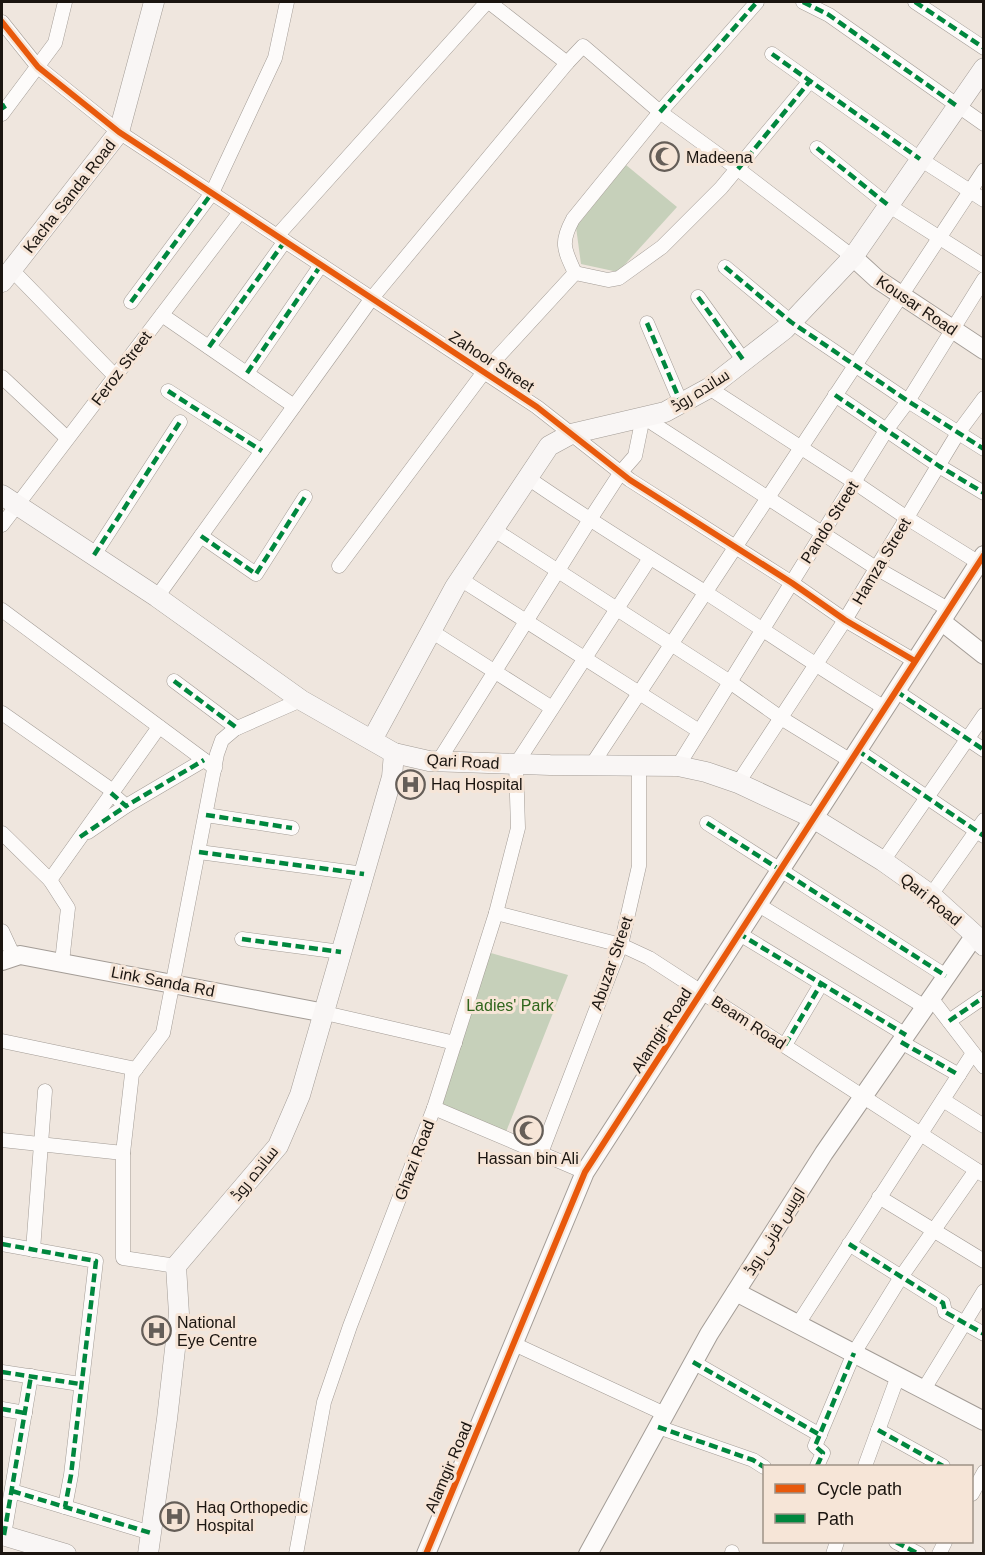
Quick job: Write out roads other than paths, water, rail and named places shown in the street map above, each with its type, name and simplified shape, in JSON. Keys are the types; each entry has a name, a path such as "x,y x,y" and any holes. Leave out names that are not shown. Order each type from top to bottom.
{"main road":[{"name":"Kacha Sanda Road","path":"7,276 119,132 154,2"},
{"name":"ساندہ روڈ","path":"372,740 460,579 549,446 571,434 665,412 709,388 791,322 853,257 984,68"},
{"name":"Qari Road","path":"9,500 157,597 301,699 394,753 438,762 678,766 706,772 738,783 813,818 883,861 981,935"},
{"name":"ساندہ روڈ","path":"176,1266 278,1146 300,1095 392,777 394,753"},
{"path":"148,1554 167,1419 178,1314 176,1266"},
{"path":"3,1535 66,1554"}],"street":[{"path":"3,109 55,43 65,2"},
{"path":"131,302 212,193 275,58 287,2"},
{"path":"209,347 281,239 488,2 567,63"},
{"path":"575,273 564,249 565,235 573,219 660,112 757,2"},
{"path":"803,2 829,15 984,124"},
{"path":"915,2 984,48"},
{"name":"Zahoor Street","path":"2,22 38,67 119,132 484,372 537,408 621,472 845,620 915,661"},
{"path":"157,597 372,298 583,46 660,112 738,168 853,257"},
{"path":"772,54 920,159 984,200"},
{"path":"575,273 608,280 620,278 662,247 738,168 810,81"},
{"path":"818,148 888,204 984,266"},
{"path":"591,765 984,170"},
{"name":"Feroz Street","path":"2,525 9,500 68,438 240,212"},
{"name":"Kousar Road","path":"853,257 877,279 984,350"},
{"path":"247,373 321,265"},
{"path":"725,267 791,322 984,449"},
{"path":"339,566 484,372 575,273"},
{"path":"7,276 115,376"},
{"name":"Pando Street","path":"678,766 887,429 908,401 984,279"},
{"path":"698,297 744,361"},
{"path":"162,315 294,406"},
{"path":"647,323 681,403"},
{"path":"2,377 68,438"},
{"path":"709,388 907,518 982,561"},
{"path":"168,391 262,451"},
{"path":"835,394 939,466 984,493"},
{"name":"Hamza Street","path":"738,783 845,620 958,433 984,398"},
{"path":"438,762 621,472 634,456 643,417 823,532 944,615 984,655"},
{"path":"94,555 180,422"},
{"path":"528,478 590,521 763,629 815,666 885,708"},
{"path":"201,536 256,574 305,497"},
{"path":"493,530 730,682 781,718 854,755 981,829 931,895"},
{"path":"516,764 650,558"},
{"name":"Alamgir Road","path":"426,1554 585,1172 944,615 982,561"},
{"path":"460,579 699,731"},
{"path":"2,610 209,764"},
{"path":"431,631 552,708"},
{"path":"174,681 237,728"},
{"path":"896,690 984,750"},
{"path":"176,1266 123,1258 123,1153 132,1074 163,1033 206,814 209,764 222,740 237,728 301,699"},
{"path":"2,713 112,792 126,806"},
{"path":"883,861 984,715"},
{"path":"50,880 159,727"},
{"path":"80,837 126,806 209,764"},
{"name":"Ghazi Road","path":"297,1554 314,1447 324,1402 350,1326 434,1108 496,913 518,828 516,764"},
{"name":"Abuzar Street","path":"541,1153 621,945 639,866 639,766"},
{"path":"206,814 292,828"},
{"path":"707,823 946,976"},
{"path":"5,842 50,880 68,908 62,962"},
{"path":"199,852 364,874"},
{"path":"758,904 928,1002 949,1021 984,1067"},
{"name":"Beam Road","path":"496,913 621,945 658,962 862,1098 980,1173"},
{"path":"2,931 8,959"},
{"path":"738,933 821,984 959,1075"},
{"name":"اویس قرنی روڈ","path":"588,1554 693,1362 736,1292 818,1163 903,1038 946,976 981,935"},
{"path":"242,939 341,952"},
{"name":"Link Sanda Rd","path":"8,959 20,954 325,1013"},
{"path":"785,1045 821,984"},
{"path":"949,1021 984,997"},
{"path":"325,1013 454,1042"},
{"path":"2,1041 136,1069"},
{"path":"798,1324 973,1053"},
{"path":"33,1250 45,1091"},
{"path":"943,1100 984,1126"},
{"path":"434,1108 585,1172"},
{"path":"2,1140 123,1153"},
{"path":"818,1465 823,1453 815,1446 854,1353 901,1277 934,1230 980,1173"},
{"path":"879,1197 984,1261"},
{"path":"2,1244 96,1261 71,1475 65,1507"},
{"path":"849,1244 943,1303 945,1312 984,1334"},
{"path":"924,1389 984,1291"},
{"path":"736,1292 984,1421"},
{"path":"514,1344 661,1420 763,1466"},
{"path":"693,1362 820,1435"},
{"path":"2,1372 80,1384"},
{"path":"3,1535 31,1376"},
{"path":"866,1465 898,1376"},
{"path":"2,1409 25,1413"},
{"path":"878,1430 939,1465"},
{"path":"973,1492 984,1472"},
{"path":"12,1491 151,1533"},
{"path":"898,1543 919,1554"}],"place":[{"name":"Madeena","path":"665,157"},
{"name":"Haq Hospital","path":"410,784"},
{"name":"Hassan bin Ali","path":"528,1130"},
{"name":"National Eye Centre","path":"156,1331"},
{"name":"Haq Orthopedic Hospital","path":"175,1516"}],"park label":[{"name":"Ladies' Park","path":"510,1005"}]}
